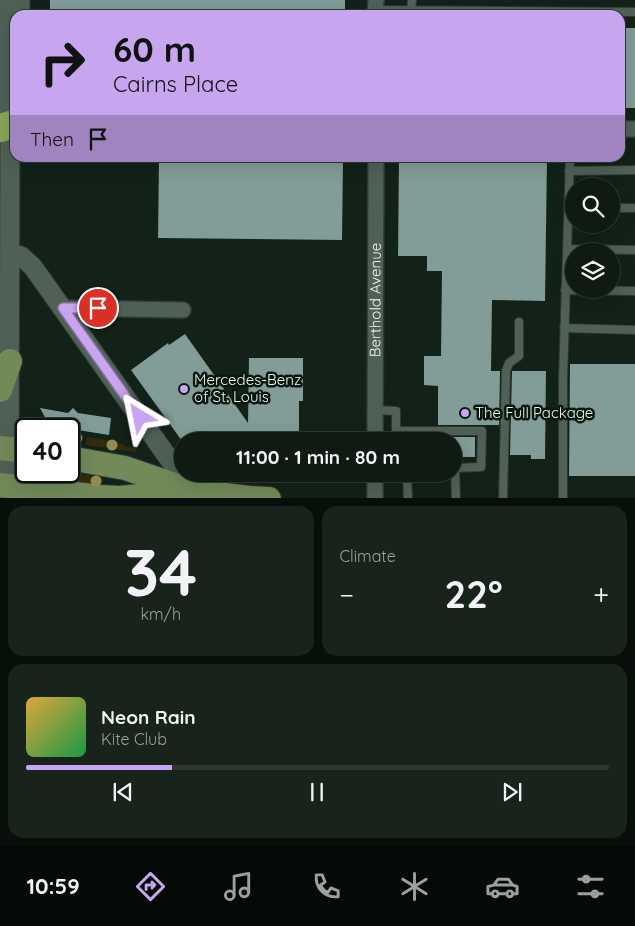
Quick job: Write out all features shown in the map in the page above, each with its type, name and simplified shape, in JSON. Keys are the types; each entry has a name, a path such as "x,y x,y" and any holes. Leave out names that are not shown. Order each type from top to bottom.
{"main road":[{"path":"0,390 10,361"},
{"path":"80,460 125,468 194,495"},
{"path":"6,490 100,498 194,495 269,498"}],"street":[{"path":"1,0 2,88 10,121"},
{"path":"6,490 12,449 10,162"},
{"name":"Berthold Avenue","path":"375,432 376,162"},
{"path":"11,252 28,260 194,495"},
{"path":"63,308 183,310"},
{"path":"375,482 375,498"}],"lane":[{"path":"375,8 399,10"},
{"path":"569,178 570,162"},
{"path":"569,171 635,170"},
{"path":"620,208 635,208"},
{"path":"620,250 635,250"},
{"path":"563,498 565,290"},
{"path":"620,292 635,292"},
{"path":"502,498 506,371 509,364 519,356 519,322"},
{"path":"564,328 635,330"},
{"path":"375,410 396,410 396,430 482,431 481,467 462,468"},
{"path":"407,482 408,498"},
{"path":"455,482 456,498"}],"shaded area":[{"path":"87,437 117,442 137,450 136,452 86,445"},
{"path":"80,474 102,477 103,486 80,483"}],"building":[{"path":"50,0 345,0 345,10 50,10"},
{"path":"625,28 635,28 635,108 625,108"},
{"path":"159,162 343,162 342,240 158,238"},
{"path":"399,162 547,162 545,301 492,300 491,371 500,371 499,425 438,425 438,386 424,385 424,356 441,356 442,271 427,271 427,256 398,256"},
{"path":"185,334 248,423 249,358 303,358 303,401 299,401 299,432 176,432 131,370 168,343 169,345"},
{"path":"570,364 635,364 635,476 569,476"},
{"path":"512,371 546,371 545,459 531,459 531,455 510,455"},
{"path":"40,408 68,413 73,408 78,413 111,418 109,435 80,430 80,418 45,418"},
{"path":"462,437 475,437 475,457 462,457"}],"place":[{"name":"Mercedes-Benz of St. Louis","path":"184,389"},
{"name":"The Full Package","path":"465,413"}],"route":[{"path":"98,308 63,308 140,417"}]}
